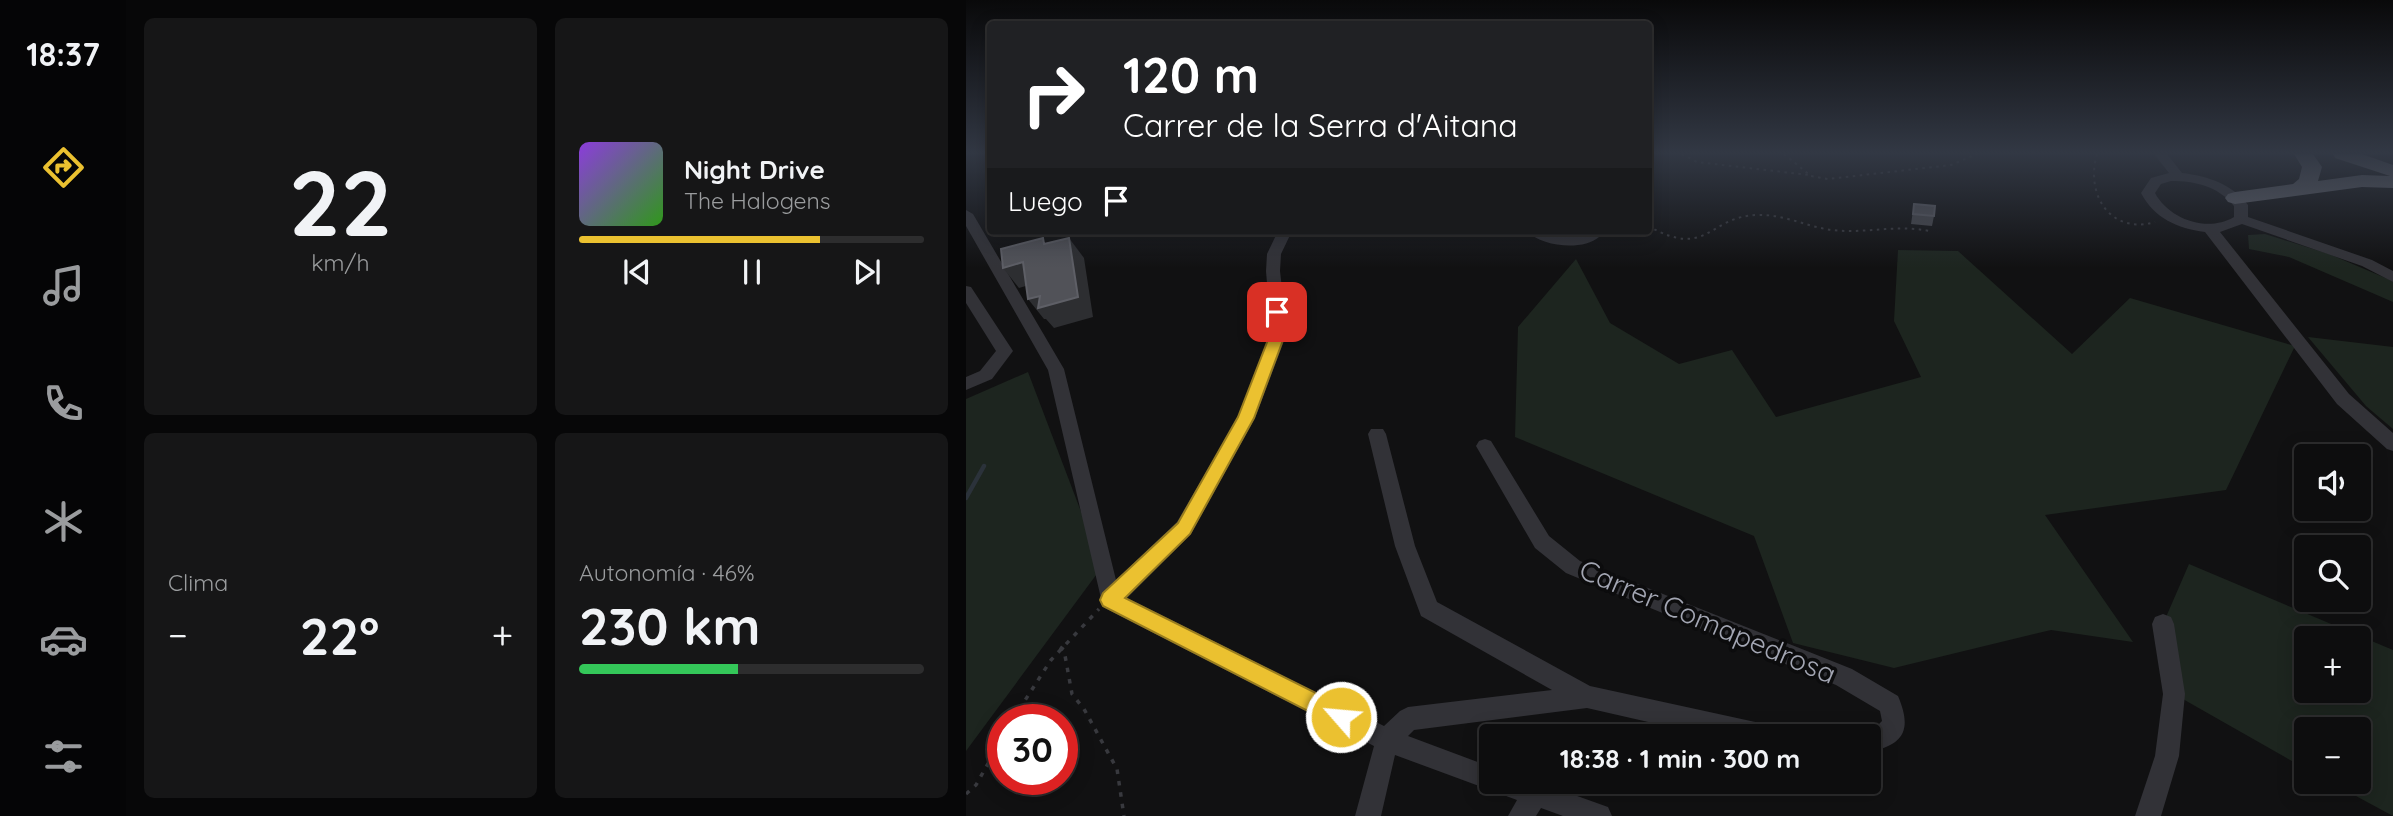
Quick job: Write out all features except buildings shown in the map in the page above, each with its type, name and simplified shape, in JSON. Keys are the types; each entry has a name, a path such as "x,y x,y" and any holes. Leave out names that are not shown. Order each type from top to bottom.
{"highway":[{"path":"2235,198 2294,192"}],"street":[{"path":"2150,192 2154,204 2166,215 2187,223 2209,228 2226,227 2241,219 2367,263 2393,277"},
{"path":"2226,192 2235,198 2243,209 2241,219"},
{"path":"966,214 1056,369 1110,600"},
{"path":"2209,228 2343,400 2393,444"},
{"path":"1110,600 1184,528 1246,418 1279,332 1273,271 1274,254 1283,235"},
{"path":"1542,235 1555,242 1592,237"},
{"path":"966,290 1005,351 986,375 966,384"},
{"path":"1377,433 1405,546 1429,609 1587,697 1710,724"},
{"name":"Carrer Comapedrosa","path":"1485,446 1542,542 1573,567 1844,677 1890,704 1895,723 1881,738"},
{"path":"1110,600 1387,740 1479,774"},
{"path":"2148,816 2167,755 2174,694 2163,624"},
{"path":"1368,816 1387,740 1408,719 1587,697"},
{"path":"1528,805 1599,816"}],"path":[{"path":"2096,192 2102,205 2113,216 2143,225 2151,224 2166,215"},
{"path":"1652,228 1678,241 1688,241 1729,222 1752,215 1764,215 1833,230 1906,225 1929,232"},
{"path":"1022,704 1038,675 1073,632 1110,600"},
{"path":"1060,648 1065,650 1072,694 1084,709 1116,769 1124,816"},
{"path":"966,794 976,785 987,765"}],"shaded area":[{"path":"2265,234 2329,254 2388,279 2393,282 2393,302 2289,257 2249,249 2248,235"},
{"path":"1898,250 1958,251 2072,354 2130,298 2295,346 2226,490 2045,515 2133,642 2051,630 1894,668 1793,643 1754,536 1515,437 1518,327 1576,259 1610,323 1679,364 1732,350 1776,417 1921,377 1894,321"},
{"path":"2308,337 2393,347 2393,429 2366,406"},
{"path":"1028,372 1102,567 1001,704 987,704 987,723 966,751 966,399"},
{"path":"2189,564 2294,608 2294,612 2303,612 2336,626 2294,626 2294,703 2371,703 2371,641 2393,650 2393,816 2352,794 2371,794 2371,717 2294,717 2294,762 2174,694 2163,624"}],"waterway":[{"path":"966,498 984,466"}],"route":[{"path":"1277,312 1279,332 1246,418 1184,528 1110,600 1341,717"}]}
